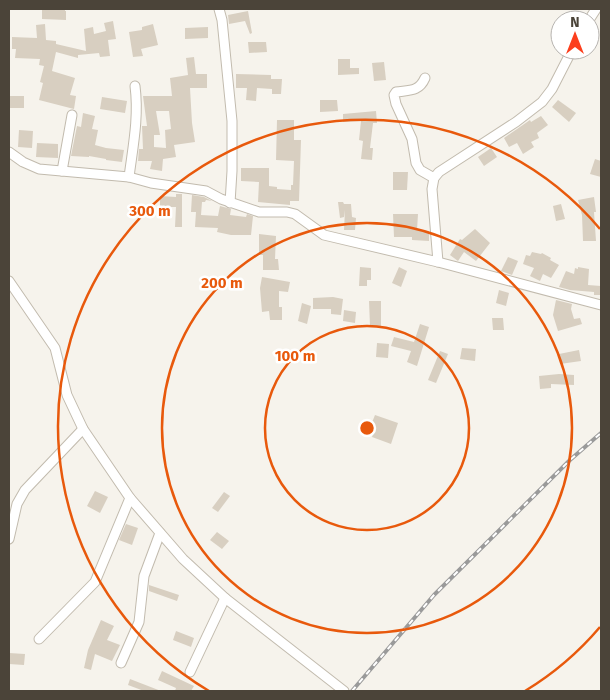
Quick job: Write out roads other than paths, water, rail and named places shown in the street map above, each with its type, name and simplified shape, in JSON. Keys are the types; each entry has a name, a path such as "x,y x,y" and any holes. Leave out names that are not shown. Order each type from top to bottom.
{"street":[{"path":"219,9 222,20 232,121 230,203"},
{"path":"438,262 432,189 434,178 438,172 516,122 542,102 552,89 567,60"},
{"path":"424,78 422,85 417,90 396,92 394,95 396,104 412,139 416,163 420,170 434,178"},
{"path":"129,177 136,124 137,104 135,86"},
{"path":"62,171 72,115"},
{"path":"9,152 23,162 39,169 129,177 158,184 206,190 230,203 259,212 287,212 295,214 324,235 438,262 601,305"},
{"path":"9,281 55,348 67,395 83,429 130,498 183,560 225,598 342,689"},
{"path":"9,538 17,504 25,490 83,429"},
{"path":"39,640 95,582 130,498"},
{"path":"121,663 140,622 144,576 160,533"},
{"path":"190,672 225,598"}],"railway":[{"path":"352,691 434,595 570,460 601,433"}]}
